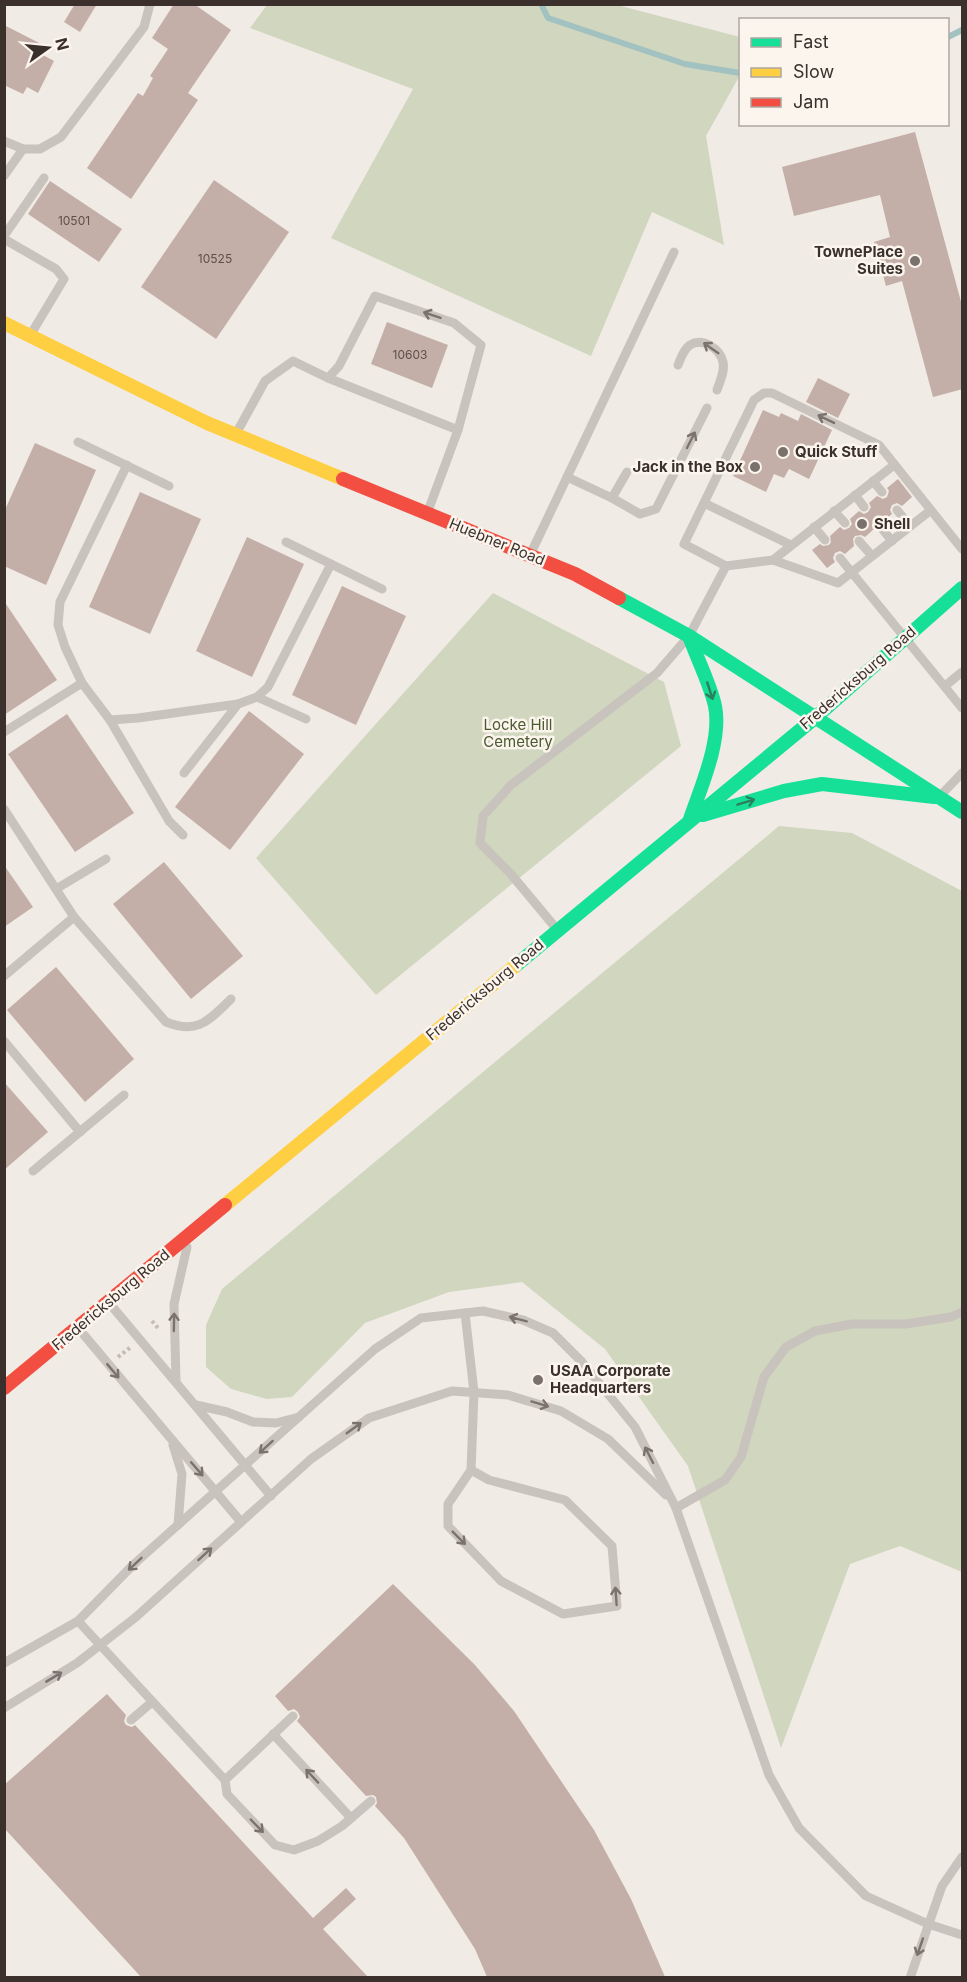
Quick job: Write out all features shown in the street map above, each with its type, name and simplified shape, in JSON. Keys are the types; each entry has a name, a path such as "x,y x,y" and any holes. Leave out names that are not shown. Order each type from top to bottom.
{"main road":[{"name":"Huebner Road","path":"4,324 207,423 575,574 689,636 963,812"},
{"name":"Fredericksburg Road","path":"4,1388 816,717 963,588"},
{"path":"689,636 712,697 716,716 715,732 704,777 690,819"},
{"path":"690,819 784,791 822,784 939,798"}],"lane":[{"path":"4,141 23,149 40,149 62,137 144,27 150,4"},
{"path":"4,176 23,149"},
{"path":"29,336 64,279 56,269 4,238 44,178"},
{"path":"530,556 674,252"},
{"path":"328,378 339,366 375,296 454,323 481,345 458,430 427,514"},
{"path":"678,365 684,352 692,344 705,342 719,353 723,363 717,390"},
{"path":"236,435 265,381 293,361 328,378 458,430"},
{"path":"931,510 838,583 773,560 726,566 684,544 754,400 764,393 772,393 879,445 963,549"},
{"path":"567,477 640,514 656,509 707,408"},
{"path":"78,442 169,486"},
{"path":"127,465 60,602 58,625 65,647 82,683 110,720 169,821 183,835"},
{"path":"773,560 894,465"},
{"path":"612,498 627,472"},
{"path":"873,481 882,492"},
{"path":"855,495 864,507"},
{"path":"704,503 791,545"},
{"path":"897,510 910,526"},
{"path":"834,511 845,523"},
{"path":"879,525 892,541"},
{"path":"814,527 825,540"},
{"path":"860,541 872,556"},
{"path":"285,542 382,589"},
{"path":"840,558 963,708"},
{"path":"110,720 238,704 257,697 268,687 331,564"},
{"path":"557,930 510,873 480,843 483,816 511,785 657,673 689,636 726,566"},
{"path":"945,686 963,672"},
{"path":"4,732 82,683"},
{"path":"257,697 306,719"},
{"path":"184,773 238,704"},
{"path":"939,798 963,773"},
{"path":"4,809 74,917 166,1022 180,1028 194,1028 207,1021 231,999"},
{"path":"56,890 106,859"},
{"path":"4,976 74,917"},
{"path":"4,1041 80,1132"},
{"path":"33,1171 124,1095"},
{"path":"176,1381 174,1304 190,1233"},
{"path":"108,1301 271,1496"},
{"path":"4,1663 78,1621 133,1565 375,1349 421,1318 483,1311 523,1320 553,1333 582,1362 635,1427 676,1508 769,1775 799,1828 866,1896 928,1924 963,1935"},
{"path":"676,1508 725,1480 741,1457 764,1377 786,1347 815,1331 852,1324 906,1324 951,1317 963,1311"},
{"path":"465,1313 474,1392 471,1470 448,1504 448,1526 501,1581 563,1614 617,1606 612,1546 565,1500 489,1480 471,1470"},
{"path":"77,1327 241,1522"},
{"path":"4,1708 77,1663 136,1617 311,1459 369,1418 452,1391 508,1395 561,1411 608,1439 660,1489 676,1508"},
{"path":"196,1406 226,1412 253,1422 276,1423 300,1416"},
{"path":"171,1440 182,1474 178,1525"},
{"path":"78,1621 225,1780 226,1794 275,1845 294,1850 318,1841 371,1801"},
{"path":"131,1720 152,1702"},
{"path":"225,1780 293,1716"},
{"path":"273,1734 351,1818"},
{"path":"910,1977 942,1886 963,1857"}],"path":[{"path":"152,1321 158,1328"},
{"path":"115,1359 131,1347"}],"green space":[{"path":"267,5 617,5 739,37 739,77 706,136 724,245 652,212 591,356 331,238 413,89 250,28"},
{"name":"Locke Hill Cemetery","path":"493,593 664,682 681,746 376,995 256,858"},
{"path":"779,826 852,833 962,891 962,1572 900,1546 850,1564 781,1748 688,1466 605,1349 522,1282 449,1292 365,1323 292,1397 267,1399 231,1389 206,1367 206,1325 222,1289"}],"building":[{"path":"75,4 97,4 80,32 64,22"},
{"path":"174,4 194,4 231,30 188,93 198,100 131,199 87,168 138,93 143,96 153,78 150,76 168,49 152,38"},
{"path":"4,25 47,47 43,55 54,61 38,93 27,87 23,94 4,85"},
{"name":"TownePlace Suites","path":"915,132 963,309 963,389 933,397 902,281 886,286 874,242 890,237 880,195 794,216 782,167"},
{"path":"214,180 289,232 216,339 141,287"},
{"path":"50,181 122,229 99,262 28,214"},
{"path":"387,322 448,345 432,388 371,364"},
{"path":"818,378 850,394 838,418 806,402"},
{"name":"Quick Stuff","path":"763,410 779,417 781,413 798,421 801,414 832,430 809,479 789,469 784,478 774,474 766,492 733,476"},
{"path":"35,443 96,470 46,585 4,566 4,512"},
{"name":"Shell","path":"898,479 912,497 902,506 897,503 892,505 890,510 892,514 884,521 879,518 874,520 872,525 874,529 865,537 855,536 854,546 845,554 840,551 835,553 833,558 835,562 827,568 812,550 820,544 829,545 830,536 840,527 844,530 849,528 852,524 850,519 859,511 864,514 868,512 871,507 869,503 877,496 883,499 887,497 889,491 887,488"},
{"path":"140,492 201,519 150,634 89,607"},
{"path":"247,537 304,564 252,677 196,651"},
{"path":"342,586 406,616 356,725 292,695"},
{"path":"4,601 57,680 4,715"},
{"path":"249,711 304,754 230,850 175,807"},
{"path":"67,714 134,813 75,852 8,754"},
{"path":"164,862 243,956 191,999 113,904"},
{"path":"4,865 33,907 4,927"},
{"path":"56,967 134,1059 85,1102 7,1010"},
{"path":"4,1082 48,1132 4,1170"},
{"path":"393,1584 475,1665 514,1711 594,1830 631,1899 665,1977 487,1977 475,1949 404,1838 375,1806 376,1797 366,1796 297,1721 300,1717 298,1712 294,1709 288,1711 275,1696"},
{"path":"107,1694 126,1715 124,1721 126,1725 132,1727 135,1725 313,1918 346,1888 356,1899 323,1929 368,1977 141,1977 4,1828 4,1785"}],"waterway":[{"path":"541,4 548,18 685,64 739,73"},
{"path":"949,36 962,30"}],"traffic: fast":[{"path":"515,966 816,717 962,588"},
{"path":"619,598 689,636 962,812"},
{"path":"689,636 710,689 716,719 713,748 690,819"},
{"path":"703,815 784,791 822,784 934,797"}],"traffic: slow":[{"path":"4,323 207,423 343,479"},
{"path":"225,1205 515,966"}],"traffic: jam":[{"path":"343,479 575,574 619,598"},
{"path":"4,1388 225,1205"}],"place":[{"name":"TownePlace Suites","path":"915,261"},
{"name":"Quick Stuff","path":"783,452"},
{"name":"Jack in the Box","path":"755,467"},
{"name":"Shell","path":"862,524"},
{"name":"USAA Corporate Headquarters","path":"538,1380"}]}
